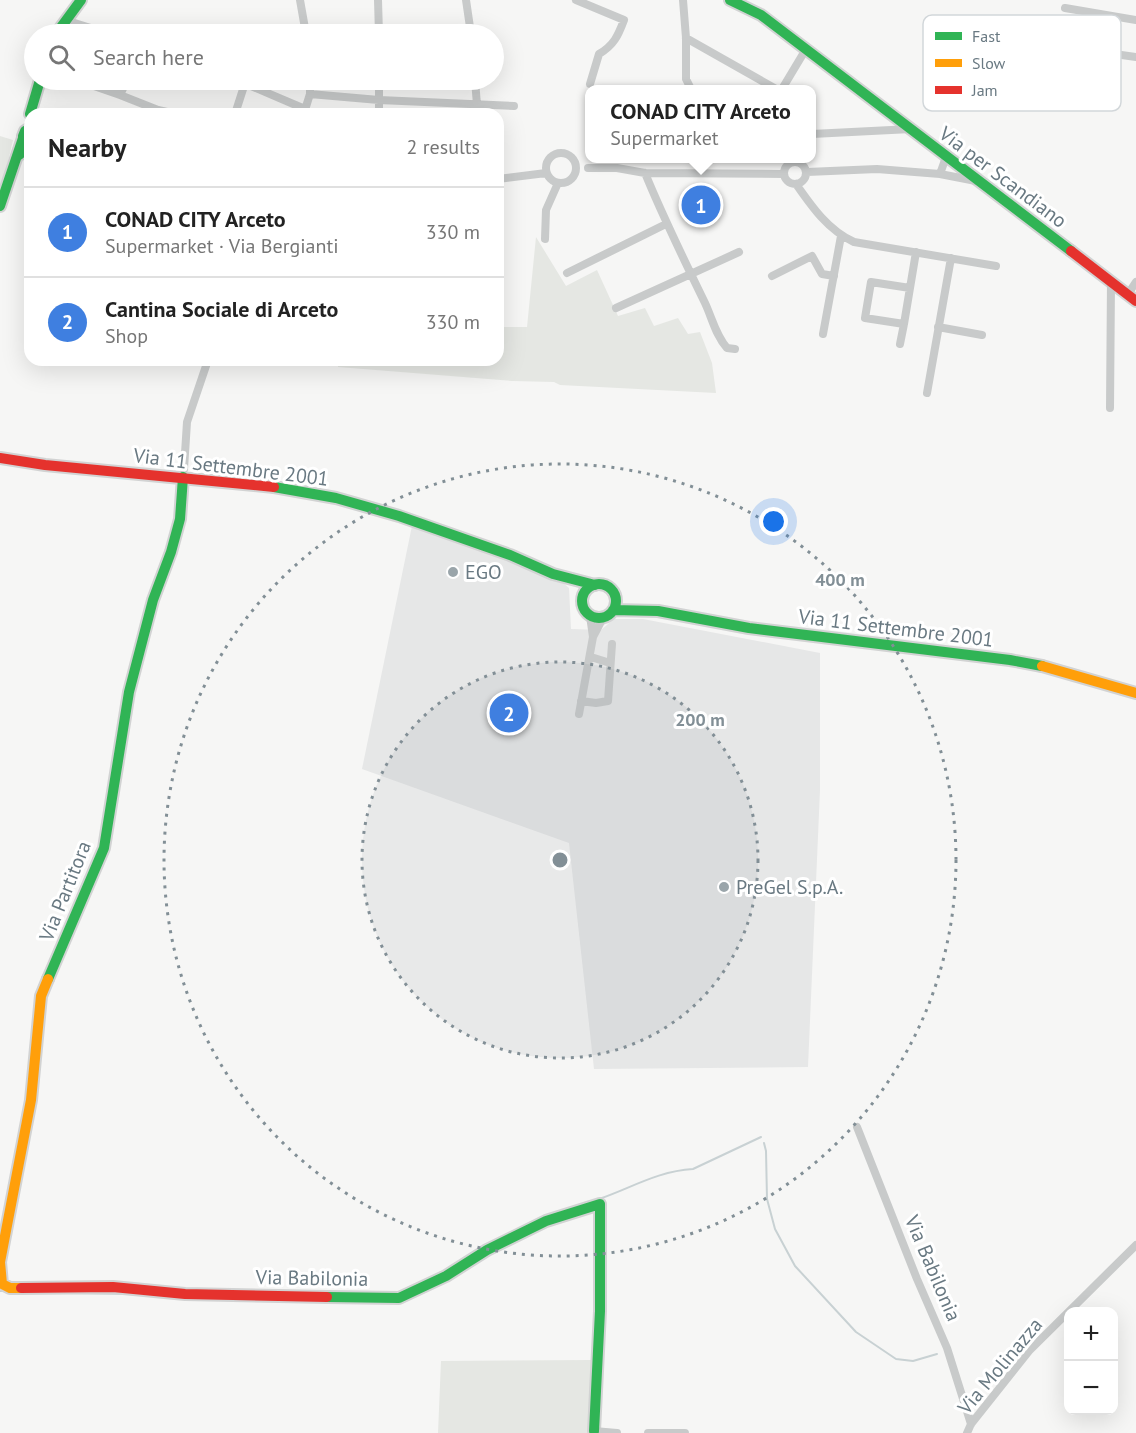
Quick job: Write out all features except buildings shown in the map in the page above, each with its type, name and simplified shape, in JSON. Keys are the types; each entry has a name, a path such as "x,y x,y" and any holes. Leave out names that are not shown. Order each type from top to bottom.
{"street":[{"path":"62,24 81,0"},
{"path":"300,0 304,24"},
{"path":"378,0 379,24"},
{"path":"466,0 470,24"},
{"path":"576,0 624,20 617,40 599,54 590,84"},
{"path":"683,0 686,85"},
{"name":"Via per Scandiano","path":"730,0 761,15 1132,297"},
{"path":"1065,8 1106,15"},
{"path":"1121,17 1136,20"},
{"path":"65,20 78,24"},
{"path":"686,38 767,85"},
{"path":"786,85 806,49"},
{"path":"1121,55 1136,57"},
{"path":"686,79 689,85"},
{"path":"32,108 37,90"},
{"path":"106,90 153,108"},
{"path":"120,95 122,90"},
{"path":"236,108 239,90"},
{"path":"259,90 296,108"},
{"path":"305,108 310,90"},
{"path":"379,90 379,108"},
{"path":"476,90 477,105"},
{"path":"310,94 379,100 514,106"},
{"path":"816,134 910,129"},
{"path":"0,206 24,143"},
{"path":"575,171 568,156 560,153 548,160 546,173 551,180 558,183 566,183 575,171 588,168 617,168 645,173 784,174"},
{"path":"940,174 946,157"},
{"path":"789,163 784,174 786,180 796,184 814,209 842,236 854,242 996,266"},
{"path":"796,184 803,182 807,172 804,165 800,163"},
{"path":"807,172 877,169 940,174 978,181"},
{"path":"504,178 546,173"},
{"path":"645,173 666,224 721,341 727,348 735,349"},
{"path":"545,239 546,210 558,183"},
{"path":"567,273 666,224"},
{"path":"823,334 842,236"},
{"path":"616,308 740,252"},
{"path":"900,344 916,252"},
{"path":"772,276 812,256 822,274 834,276"},
{"path":"927,393 951,258"},
{"path":"1110,408 1111,281"},
{"path":"904,324 865,318 871,282 910,288"},
{"path":"1132,297 1136,282"},
{"path":"938,327 982,335"},
{"name":"Via Partitora","path":"3,1286 0,1262 31,1100 41,996 104,848 129,692 153,600 171,552 180,519 187,422 206,366"},
{"name":"Via 11 Settembre 2001","path":"0,458 45,465 183,473 336,498 510,555 553,574 610,588 621,602 649,610 749,628 1010,660 1047,667 1136,693"},
{"name":"Via 11 Settembre 2001","path":"553,574 582,597 582,607 590,616"},
{"path":"582,597 586,590 595,585"},
{"path":"593,637 603,618 613,610 615,597"},
{"name":"Via 11 Settembre 2001","path":"613,610 649,610"},
{"path":"579,714 591,657 593,637 590,616 603,618"},
{"path":"581,702 608,701 612,644"},
{"path":"591,657 610,663"},
{"name":"Via Babilonia","path":"857,1126 917,1279 947,1348 971,1424"},
{"name":"Via Babilonia","path":"3,1286 114,1287 185,1294 399,1298 447,1275 487,1250 546,1221 600,1204 600,1311 594,1432"},
{"name":"Via Molinazza","path":"967,1433 971,1424 1029,1351 1136,1245"},
{"path":"594,1432 617,1433"},
{"path":"648,1433 685,1433"}],"shaded area":[{"path":"0,136 13,140 1,192 0,192"},
{"path":"536,237 566,286 597,270 618,316 645,308 654,326 678,318 688,334 700,332 712,363 716,393 560,385 554,382 512,381 338,367 504,366 504,327 527,327"},
{"path":"413,521 554,575 569,588 571,629 601,630 614,619 643,619 820,653 820,790 808,1067 594,1069 569,843 362,769"},
{"path":"591,1360 589,1433 438,1433 441,1361"}],"waterway":[{"path":"599,1199 656,1176 693,1169 761,1137"},
{"path":"764,1143 767,1199 775,1229 795,1266 856,1332 896,1359 913,1361 937,1354"},
{"path":"0,1291 7,1291"},
{"path":"67,1293 130,1294"}],"traffic: fast":[{"path":"63,24 81,0"},
{"path":"730,0 761,15 1071,251"},
{"path":"32,108 37,90"},
{"path":"24,134 24,138"},
{"path":"0,206 23,138"},
{"path":"19,155 24,150"},
{"path":"48,979 104,848 129,692 153,600 171,552 180,519 183,477"},
{"path":"274,487 336,498 399,516 510,555 553,574 595,585"},
{"path":"599,584 611,589 616,601 611,613 599,618 587,613 582,601 587,589 599,584"},
{"path":"613,610 658,611 749,628 1010,660 1042,666"},
{"path":"327,1297 399,1298 446,1276 487,1250 546,1221 600,1204 600,1311 594,1431"}],"traffic: slow":[{"path":"1042,666 1136,693"},
{"path":"21,1288 10,1288 2,1284 0,1262 31,1100 41,996 48,979"}],"traffic: jam":[{"path":"1071,251 1136,301"},
{"path":"0,458 45,465 274,487"},
{"path":"21,1288 113,1287 185,1294 327,1297"}],"place":[{"name":"CONAD CITY Arceto","path":"701,205"},
{"name":"EGO","path":"453,572"},
{"name":"Cantina Sociale di Arceto","path":"509,713"},
{"name":"PreGel S.p.A.","path":"724,887"}]}
